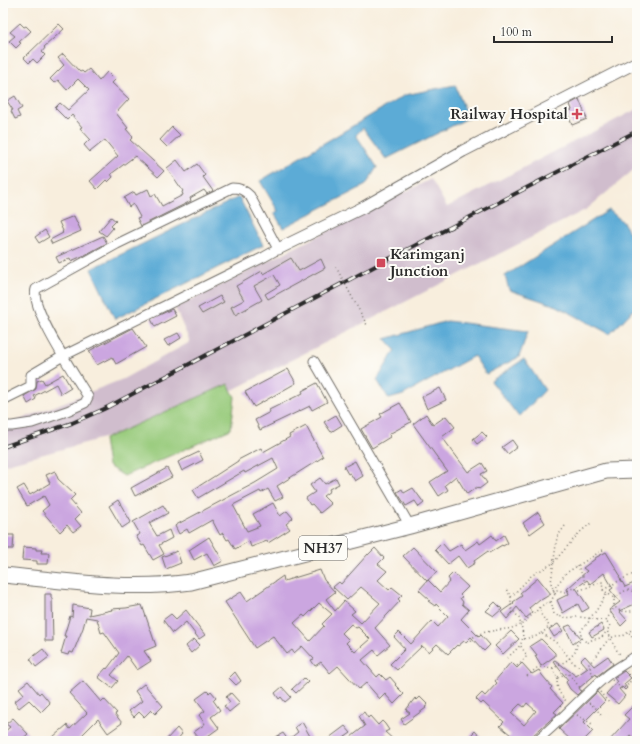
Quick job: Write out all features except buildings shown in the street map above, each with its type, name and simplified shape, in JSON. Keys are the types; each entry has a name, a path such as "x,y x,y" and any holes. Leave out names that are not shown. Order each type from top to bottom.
{"highway":[{"name":"NH37","path":"3,575 98,584 167,585 191,582 410,526 606,471 637,470"}],"street":[{"path":"3,400 31,386 31,375 62,356 264,258 278,249 364,207 462,151 637,62"},
{"path":"3,426 32,423 85,403 88,397 62,356 50,333 35,299 36,289 117,244 232,188 239,188 250,196 278,249"},
{"path":"314,361 410,526"},
{"path":"536,741 554,727 572,708 607,676 637,655"}],"path":[{"path":"336,267 367,325"},
{"path":"511,597 531,576 553,564 579,533 591,523"},
{"path":"555,594 551,583 556,537 565,526"},
{"path":"553,590 566,573 603,550"},
{"path":"577,565 583,576 586,587"},
{"path":"604,590 622,579 634,574 637,570"},
{"path":"602,582 604,590 614,598 612,612 606,620 602,621 580,617 560,617 554,614 551,602 557,590 565,592 573,588 580,590 602,582"},
{"path":"506,589 511,597 511,608 519,618 524,639"},
{"path":"614,598 624,591 629,590 633,592 637,598"},
{"path":"606,620 610,626 601,638 593,639 587,643 582,638 580,633 582,629 588,624 607,593"},
{"path":"469,644 474,637 481,633 521,625 539,607 551,602"},
{"path":"614,606 618,610 622,611 636,611 637,608"},
{"path":"507,658 524,639 537,636 549,626 540,613 539,607"},
{"path":"610,704 595,687 590,663 611,637 618,635 623,636 637,626"},
{"path":"607,631 619,654 627,662 628,673 631,679 629,684 622,689 607,676"},
{"path":"628,632 637,644"},
{"path":"541,633 552,639 569,659 580,667 590,667"},
{"path":"527,676 537,668 553,668 569,659 576,651 576,646 582,638"},
{"path":"517,666 526,657 526,654 520,645"},
{"path":"553,668 554,674 558,677"},
{"path":"592,724 576,714 560,696 556,683 558,677 568,673 587,695 586,699 601,715"}],"shaded area":[{"path":"637,109 637,167 587,209 178,418 3,465 3,424 19,420 123,379 190,342 175,308 431,179 447,207"}],"green space":[{"path":"228,384 235,397 231,429 124,476 108,466 104,439"}],"water":[{"path":"455,85 468,118 386,159 363,128 356,135 377,167 366,185 283,228 274,213 278,211 260,181 405,95"},
{"path":"239,197 263,245 115,319 91,269"},
{"path":"609,210 623,222 637,245 637,306 610,334 557,306 509,290 505,276"},
{"path":"447,321 528,331 519,357 486,374 474,356 403,395 389,399 377,380 395,350 385,339"},
{"path":"524,359 545,390 519,417 491,381"}],"railway":[{"path":"3,447 72,423 104,409 381,263 637,131"}],"place":[{"name":"Railway Hospital","path":"577,114"},
{"name":"Karimganj Junction","path":"381,263"}]}
